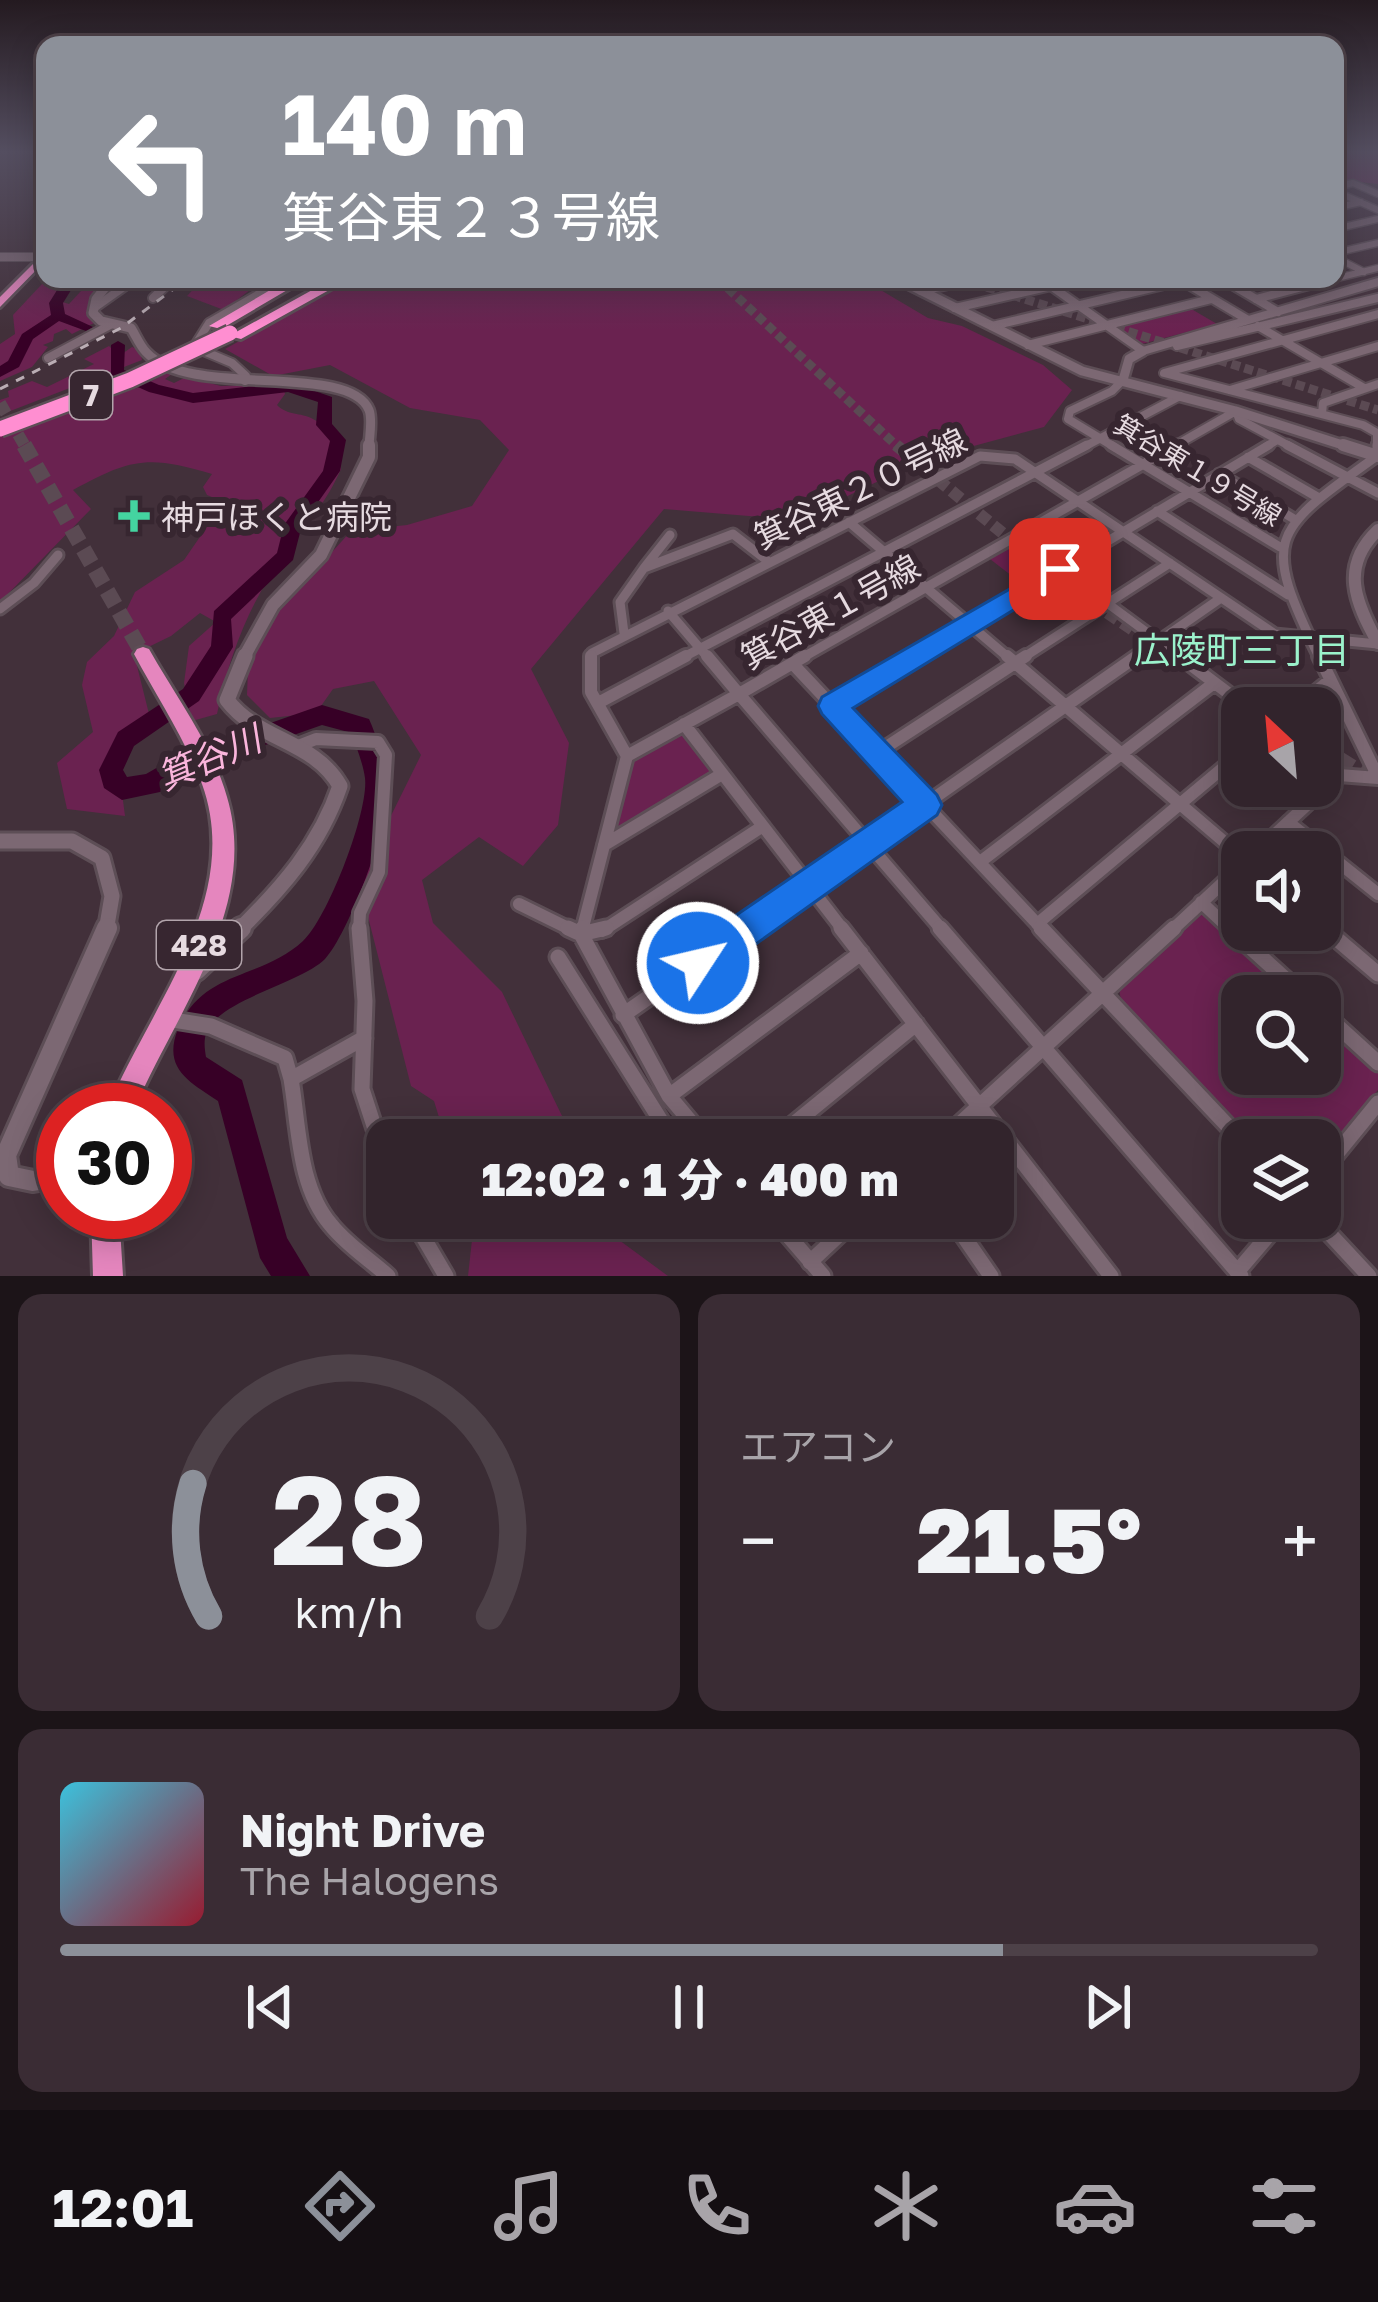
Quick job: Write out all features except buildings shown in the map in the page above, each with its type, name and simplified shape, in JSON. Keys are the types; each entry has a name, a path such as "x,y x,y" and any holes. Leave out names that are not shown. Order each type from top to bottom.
{"highway":[{"path":"0,308 36,269"},
{"name":"7","path":"227,331 287,288"},
{"name":"7","path":"0,425 181,357 301,288"},
{"name":"7","path":"0,425 227,331 310,288"},
{"path":"227,331 322,288"},
{"name":"428","path":"136,1083 173,1021 220,886 225,832 218,796 143,653"},
{"path":"107,1239 108,1276"}],"street":[{"path":"1344,227 1378,219"},
{"path":"1344,252 1378,243"},
{"path":"0,256 36,258"},
{"path":"1344,260 1364,272"},
{"path":"1344,277 1378,268"},
{"path":"1252,323 1378,282"},
{"path":"94,308 106,288"},
{"path":"94,308 123,288"},
{"path":"153,298 164,288"},
{"path":"244,381 246,376 232,363 194,347 209,323 270,288"},
{"path":"915,288 1076,369 1124,380 1129,359 1144,352 1252,323 1378,298"},
{"path":"921,291 934,288"},
{"path":"956,308 1042,288"},
{"path":"1054,288 1144,352"},
{"path":"992,326 1147,288"},
{"path":"1193,288 1364,388"},
{"path":"1238,288 1278,312"},
{"path":"1256,299 1300,288"},
{"path":"1028,345 1211,299"},
{"path":"94,308 97,317 131,328 148,355 172,367 218,380 292,378 335,387 360,398 370,412 369,457 321,555 273,605 232,680 227,700 256,730 298,746 335,773 340,786 336,804 288,875 184,982"},
{"path":"1378,314 1164,373 1377,433 1378,456"},
{"path":"48,358 112,324"},
{"path":"1227,391 1378,346"},
{"name":"箕谷東１９号線","path":"1236,411 1124,380 1068,413 1072,423 1280,547"},
{"path":"1322,414 1323,403 1378,384"},
{"path":"598,703 1180,396"},
{"path":"1236,411 1378,456"},
{"path":"1236,411 1239,419 1378,493"},
{"name":"箕谷東１号線","path":"1236,411 739,694 1239,1274"},
{"path":"832,706 1277,440"},
{"name":"箕谷東２０号線","path":"627,756 586,682 585,666 592,652 980,456 1005,455 1035,472 1275,634 1378,643"},
{"path":"1378,456 1294,518 1280,547 1288,595 1378,778"},
{"path":"1247,457 1319,497"},
{"path":"1219,474 1294,518"},
{"path":"1157,512 1288,595"},
{"path":"849,522 1221,842"},
{"path":"1378,530 1358,547 1351,575 1357,604 1378,643"},
{"path":"644,568 655,568 726,535 744,538 769,562"},
{"path":"624,633 620,602 670,536"},
{"path":"1016,536 1221,688"},
{"path":"0,609 34,583 58,555"},
{"path":"877,753 1170,563"},
{"path":"623,1015 1221,598"},
{"path":"668,611 739,694 627,756 581,934 669,1096 688,1119"},
{"path":"793,663 1221,1119"},
{"path":"1322,687 1329,681"},
{"path":"980,862 1214,683"},
{"path":"684,724 1111,1276"},
{"path":"298,746 316,739 378,742 386,755 388,782 379,872 360,913 362,1089 372,1119"},
{"path":"1037,924 1221,770"},
{"path":"604,845 722,774"},
{"path":"1341,775 1378,778"},
{"path":"1278,831 1304,807"},
{"path":"1288,822 1378,894"},
{"path":"519,904 581,934 598,933 763,826"},
{"path":"0,841 79,841 103,856 116,893 108,926 16,1122 6,1155 9,1176 36,1180"},
{"path":"965,1119 1221,883"},
{"path":"1202,902 1281,975"},
{"path":"1341,942 1378,974"},
{"path":"669,1096 861,953"},
{"path":"558,957 660,1119"},
{"path":"173,1021 211,1026 285,1058 310,1183 323,1216 350,1246 388,1276"},
{"path":"800,1119 916,1024"},
{"path":"1341,1030 1378,1064"},
{"path":"291,1079 364,1038"},
{"path":"1341,1148 1378,1103"},
{"path":"424,1239 446,1276"},
{"path":"790,1239 816,1269 840,1239"},
{"path":"965,1239 991,1276"},
{"path":"1239,1274 1266,1239"},
{"path":"1335,1239 1369,1276"}],"shaded area":[{"path":"38,288 60,288 53,299 69,304 81,291 98,288 90,300 94,323 72,334 66,329 54,334 32,367 0,381 0,344 15,334 13,315"},
{"path":"195,288 252,288 224,310 187,296"},
{"path":"334,288 877,288 928,318 962,326 1043,365 1072,390 1044,427 922,460 798,520 664,509 531,669 569,743 558,825 523,866 479,837 422,880 433,923 502,992 563,1119 440,1119 434,1101 411,1086 361,889 378,842 421,755 374,681 333,689 316,713 270,718 247,695 249,644 351,531 407,525 472,506 509,450 480,420 410,408 330,365 273,376 225,349"},
{"path":"1188,307 1217,324 1142,344 1115,328"},
{"path":"109,346 119,356 132,347 140,350 142,360 0,415 0,400 9,397 8,391 32,381 47,387 94,364 84,359"},
{"path":"172,374 165,379 174,383 186,377 221,386 282,384 285,394 277,405 324,428 341,469 253,607 235,648 217,714 192,721 184,683 189,646 216,622 200,613 171,636 134,654 152,726 116,747 125,816 67,809 57,763 93,732 82,685 87,662 114,636 135,592 184,560 224,502 207,495 203,487 212,474 190,468 156,462 110,471 73,490 91,509 0,602 0,433 140,387"},
{"path":"1012,546 1023,546 1052,567 1052,572 1026,587 990,559"},
{"path":"675,735 686,735 713,769 709,777 620,831 617,825 634,759"},
{"path":"1199,913 1213,916 1221,923 1221,951 1251,951 1276,975 1221,975 1221,1095 1341,1095 1341,1035 1378,1069 1378,1090 1341,1133 1341,1119 1234,1119 1121,1002 1119,987"},
{"path":"472,1239 618,1239 668,1276 468,1276"}],"waterway":[{"name":"箕谷川","path":"58,316 56,303 65,288"},
{"path":"0,372 14,364 27,337 58,316"},
{"name":"箕谷川","path":"58,316 86,327"},
{"name":"箕谷川","path":"118,345 116,372 154,389 193,398 289,387 326,400 324,425 338,440 332,471 293,525 286,555 221,617 222,647 191,695 126,739 111,770 122,789 151,784 187,762 322,715 361,726 377,779 376,799 337,915 316,948 299,962 213,1003 198,1018 190,1038 191,1065 231,1091 272,1246 292,1276"}],"tunnel":[{"path":"728,288 899,448"},
{"path":"990,288 1378,410"},
{"path":"0,403 26,448"},
{"path":"24,445 143,654"},
{"path":"896,445 1063,583 1176,659"},
{"path":"1171,656 1189,668"},
{"path":"1341,760 1374,780"}],"railway":[{"path":"0,389 121,328 175,288"}],"place":[{"name":"神戸ほくと病院","path":"134,516"}],"district":[{"name":"広陵町三丁目","path":"1242,649"}],"route":[{"path":"698,963 926,805 832,706 1060,569"}]}
